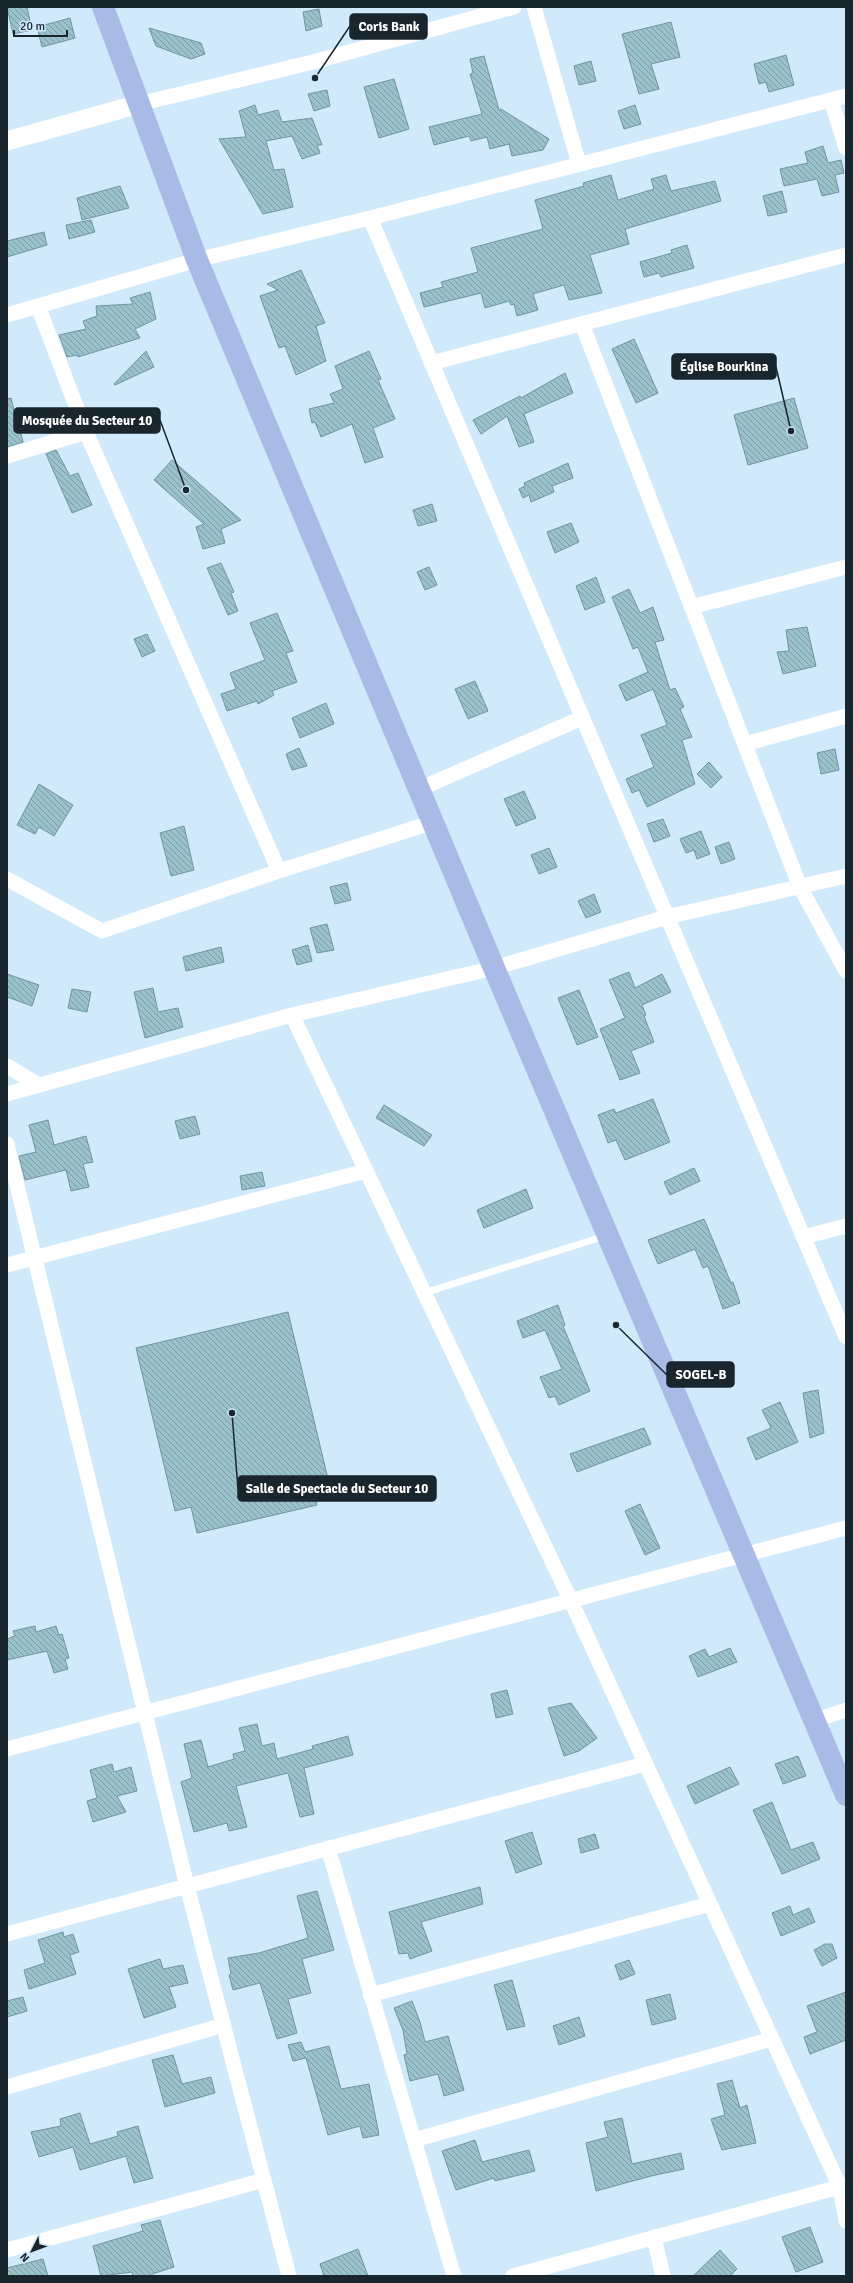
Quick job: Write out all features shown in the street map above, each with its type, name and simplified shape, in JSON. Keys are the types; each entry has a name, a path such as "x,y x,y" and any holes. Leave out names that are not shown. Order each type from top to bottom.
{"main road":[{"path":"104,7 197,260 494,968 743,1554 816,1720 846,1795"}],"street":[{"path":"7,141 139,104 309,63 514,7"},
{"path":"534,7 579,164"},
{"path":"7,314 197,260 370,218 846,96"},
{"path":"830,100 846,148"},
{"path":"370,218 846,1337"},
{"path":"431,363 846,255"},
{"path":"38,306 86,432 279,871"},
{"path":"582,324 800,887 846,971"},
{"path":"7,456 86,432"},
{"path":"691,607 846,567"},
{"path":"744,744 846,716"},
{"path":"419,789 582,718"},
{"path":"7,879 102,931 279,871 434,822"},
{"path":"7,1094 292,1015 494,968 667,917 846,876"},
{"path":"292,1015 571,1601 772,2039 843,2186 846,2222"},
{"path":"7,1066 39,1085"},
{"path":"7,1144 187,1886 289,2276"},
{"path":"7,1265 366,1171"},
{"path":"803,1237 846,1226"},
{"path":"7,1749 846,1528"},
{"path":"816,1720 846,1710"},
{"path":"7,1934 645,1764"},
{"path":"328,1848 370,1995 454,2276"},
{"path":"370,1995 710,1904"},
{"path":"7,2087 224,2025"},
{"path":"414,2140 772,2039"},
{"path":"7,2250 264,2180"},
{"path":"513,2276 843,2186"},
{"path":"654,2238 663,2276"}],"lane":[{"path":"424,1293 608,1235"}],"building":[{"path":"7,7 27,7 32,30 13,34"},
{"path":"319,9 322,26 306,31 303,12"},
{"path":"70,18 75,38 42,47 37,27"},
{"path":"671,22 680,57 651,64 659,89 639,94 622,34"},
{"path":"149,28 201,43 205,54 191,59 156,46"},
{"path":"786,55 794,85 769,92 766,82 759,84 754,64"},
{"path":"484,56 499,110 501,109 549,139 543,150 512,156 509,144 490,149 487,137 471,141 469,136 434,145 429,127 482,114 470,74 473,73 470,59"},
{"path":"591,61 596,81 579,85 574,66"},
{"path":"394,79 409,129 379,138 364,87"},
{"path":"327,90 330,106 314,111 308,94"},
{"path":"255,105 258,115 278,110 282,122 312,118 322,145 317,145 320,153 302,159 292,136 266,141 274,170 284,169 293,207 263,214 219,139 246,137 239,111"},
{"path":"635,105 641,124 624,129 618,111"},
{"path":"823,146 828,163 841,160 844,173 835,175 839,192 822,196 817,179 784,186 780,169 808,163 805,152"},
{"path":"611,175 618,200 654,189 651,179 666,175 671,191 715,181 721,201 625,229 629,244 590,255 602,293 569,300 564,285 533,294 538,310 517,316 514,304 511,305 509,301 485,308 481,293 424,307 420,293 443,287 441,282 478,272 471,248 543,229 535,200 584,186 583,183"},
{"path":"120,186 129,208 82,220 77,198"},
{"path":"782,191 787,212 768,216 763,196"},
{"path":"91,220 95,232 69,239 66,225"},
{"path":"44,232 47,245 7,257 7,241"},
{"path":"687,245 694,268 661,277 659,273 644,277 640,262 672,253 671,250"},
{"path":"301,270 325,323 316,326 326,361 296,375 285,346 279,348 260,296 278,290 267,284"},
{"path":"150,292 156,319 135,329 140,338 78,357 77,355 67,357 59,335 86,329 83,321 97,316 96,306 133,304 130,298"},
{"path":"634,339 658,393 636,403 612,349"},
{"path":"146,351 154,367 115,385 114,384"},
{"path":"369,351 381,379 378,380 395,419 373,428 383,457 365,463 352,424 321,437 315,422 312,423 309,409 334,403 330,394 343,389 335,366"},
{"path":"565,373 573,393 524,414 534,442 519,447 507,416 481,434 473,420 520,396 521,398"},
{"path":"11,398 14,410 24,415 19,426 23,442 7,447 7,399"},
{"path":"794,398 808,448 748,465 734,415"},
{"path":"56,450 70,476 78,473 92,505 72,513 46,454"},
{"path":"172,460 241,520 221,529 225,543 203,549 196,527 204,524 154,480"},
{"path":"568,463 573,478 552,486 554,492 531,502 529,495 523,498 519,489 525,486 524,483"},
{"path":"432,504 437,521 418,526 413,510"},
{"path":"571,523 579,542 555,553 547,532"},
{"path":"221,563 234,592 231,593 238,611 228,615 207,568"},
{"path":"429,567 437,585 425,590 417,572"},
{"path":"596,577 605,602 585,610 576,586"},
{"path":"629,589 640,613 653,607 664,640 655,642 670,690 675,688 684,707 680,709 692,737 682,740 695,784 647,807 639,790 632,793 626,779 654,767 641,735 667,725 653,689 626,701 619,685 648,672 638,647 633,649 612,597"},
{"path":"277,613 293,651 286,653 297,682 272,691 274,695 258,704 257,701 227,711 221,694 236,689 230,673 265,660 250,623"},
{"path":"807,627 816,666 783,674 777,652 789,651 786,630"},
{"path":"147,634 155,651 142,657 134,639"},
{"path":"475,681 488,711 468,719 455,689"},
{"path":"326,703 334,724 300,738 292,718"},
{"path":"299,748 307,766 292,770 286,754"},
{"path":"835,749 839,770 821,774 817,753"},
{"path":"709,762 722,777 711,788 697,774"},
{"path":"39,784 73,805 54,836 39,827 35,834 17,825"},
{"path":"524,791 536,818 516,826 504,799"},
{"path":"663,819 670,836 654,842 647,824"},
{"path":"184,826 194,870 171,876 160,833"},
{"path":"701,831 710,854 697,859 694,850 686,853 680,839"},
{"path":"729,842 735,859 721,864 715,847"},
{"path":"549,848 557,867 539,874 531,855"},
{"path":"347,883 351,900 335,904 330,887"},
{"path":"594,894 601,912 586,918 578,901"},
{"path":"327,924 334,950 317,953 310,928"},
{"path":"308,945 312,961 297,965 292,950"},
{"path":"221,947 224,962 186,971 183,957"},
{"path":"629,972 635,988 662,974 671,992 642,1005 646,1015 644,1016 654,1042 631,1051 640,1073 620,1080 600,1029 625,1018 609,980"},
{"path":"7,974 39,985 32,1006 7,997"},
{"path":"153,988 158,1012 178,1008 183,1027 145,1038 134,992"},
{"path":"72,989 91,992 87,1012 68,1008"},
{"path":"579,990 598,1037 577,1045 558,998"},
{"path":"653,1099 670,1142 625,1160 616,1140 608,1143 598,1115 614,1109 616,1113"},
{"path":"384,1105 432,1135 424,1146 376,1118"},
{"path":"195,1116 200,1134 180,1139 175,1121"},
{"path":"48,1120 54,1145 86,1136 93,1162 83,1164 89,1187 71,1191 66,1170 25,1180 19,1156 36,1152 29,1125"},
{"path":"694,1168 700,1181 670,1195 664,1182"},
{"path":"262,1172 265,1186 242,1190 240,1176"},
{"path":"526,1189 533,1208 484,1228 477,1210"},
{"path":"704,1219 731,1283 733,1282 740,1303 723,1309 708,1266 703,1268 695,1249 658,1264 648,1240"},
{"path":"558,1305 565,1325 563,1326 590,1391 559,1405 555,1396 549,1398 540,1377 562,1369 545,1330 523,1338 517,1321"},
{"path":"288,1312 328,1479 312,1482 317,1505 197,1533 191,1507 175,1511 136,1348"},
{"path":"818,1390 824,1433 810,1438 803,1393"},
{"path":"780,1402 798,1442 756,1460 747,1438 771,1428 762,1410"},
{"path":"644,1428 651,1444 577,1472 570,1454"},
{"path":"640,1504 660,1548 645,1555 625,1511"},
{"path":"35,1626 36,1632 56,1626 59,1635 62,1634 69,1658 65,1659 68,1669 54,1673 47,1651 7,1660 7,1639 15,1636 13,1631"},
{"path":"730,1648 737,1662 698,1677 689,1656 705,1649 709,1657"},
{"path":"507,1690 513,1714 496,1718 491,1694"},
{"path":"571,1703 597,1738 579,1751 564,1756 548,1708"},
{"path":"257,1724 262,1746 274,1743 277,1759 313,1749 312,1746 348,1736 353,1755 304,1768 314,1814 300,1817 288,1773 236,1786 247,1827 229,1831 227,1823 194,1832 181,1782 192,1778 184,1744 201,1740 208,1767 234,1759 233,1754 245,1751 239,1728"},
{"path":"798,1756 806,1776 783,1784 775,1764"},
{"path":"112,1764 114,1772 131,1767 137,1791 117,1796 126,1812 93,1822 87,1801 97,1798 90,1770"},
{"path":"730,1767 739,1784 695,1804 687,1786"},
{"path":"772,1802 791,1850 813,1842 820,1859 782,1874 753,1810"},
{"path":"532,1832 542,1864 516,1873 505,1841"},
{"path":"595,1834 599,1848 581,1853 578,1839"},
{"path":"480,1887 483,1904 421,1922 432,1951 410,1959 408,1953 399,1954 389,1912"},
{"path":"317,1891 334,1950 302,1959 311,1993 288,1999 297,2033 277,2039 260,1983 233,1990 229,1975 231,1974 228,1958 259,1953 308,1938 297,1896"},
{"path":"790,1906 793,1915 809,1908 815,1922 781,1936 772,1913"},
{"path":"63,1932 64,1937 73,1934 79,1952 70,1955 76,1974 29,1989 24,1970 45,1963 38,1940"},
{"path":"825,1944 832,1944 837,1958 822,1966 814,1950"},
{"path":"160,1959 163,1969 183,1965 188,1983 169,1987 176,2007 144,2018 128,1969"},
{"path":"629,1960 635,1974 620,1980 615,1965"},
{"path":"512,1980 525,2026 507,2030 494,1985"},
{"path":"846,1992 846,2040 810,2054 804,2037 817,2032 807,2006"},
{"path":"670,1994 676,2019 652,2025 646,2000"},
{"path":"23,1997 27,2011 7,2017 7,2001"},
{"path":"412,2001 420,2022 425,2042 448,2036 464,2090 444,2096 438,2074 410,2081 404,2055 407,2054 403,2030 394,2008"},
{"path":"579,2017 585,2036 559,2045 553,2026"},
{"path":"301,2042 305,2052 329,2046 341,2089 369,2084 379,2135 363,2138 360,2126 328,2135 306,2058 293,2061 288,2045"},
{"path":"173,2055 182,2084 211,2077 215,2093 165,2107 152,2060"},
{"path":"732,2080 740,2108 747,2105 756,2143 722,2150 711,2119 725,2115 717,2084"},
{"path":"80,2113 90,2144 118,2136 117,2132 138,2126 153,2178 134,2183 126,2156 80,2170 73,2147 39,2157 31,2132 61,2126 60,2119"},
{"path":"622,2118 632,2164 681,2153 684,2169 651,2176 596,2191 586,2143 608,2137 604,2122"},
{"path":"475,2140 482,2162 529,2150 535,2171 495,2181 494,2178 456,2190 442,2151"},
{"path":"160,2220 174,2267 152,2274 152,2276 133,2276 132,2272 101,2276 93,2246 143,2231 141,2225"},
{"path":"810,2227 823,2262 796,2272 782,2237"},
{"path":"358,2249 368,2276 324,2276 320,2264"},
{"path":"720,2250 737,2269 730,2276 693,2276"},
{"path":"43,2259 48,2276 7,2276 7,2268"}],"place":[{"name":"Coris Bank","path":"315,78"},
{"name":"Église Bourkina","path":"791,431"},
{"name":"Mosquée du Secteur 10","path":"186,490"},
{"name":"SOGEL-B","path":"616,1325"},
{"name":"Salle de Spectacle du Secteur 10","path":"232,1413"}]}
